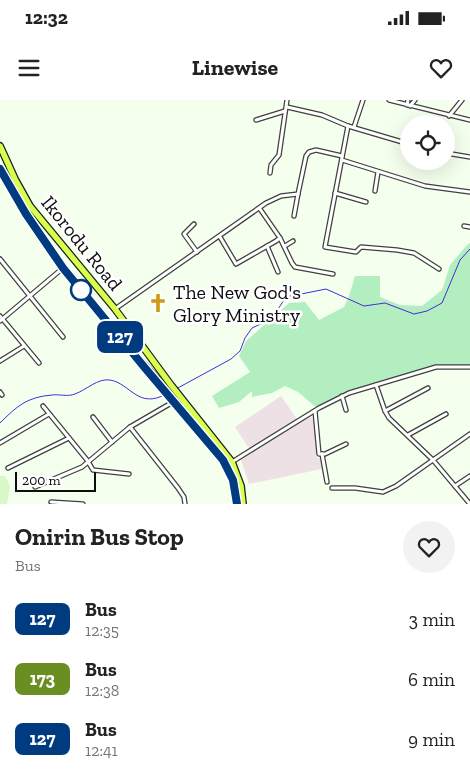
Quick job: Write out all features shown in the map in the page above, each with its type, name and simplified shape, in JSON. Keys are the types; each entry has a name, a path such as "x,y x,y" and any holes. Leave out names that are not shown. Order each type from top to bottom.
{"highway":[{"name":"Ikorodu Road","path":"0,146 30,206 115,309 148,354 175,397 223,460 230,473 237,504"},
{"name":"Ikorodu Road","path":"0,169 26,214 63,268 130,349 168,387"},
{"path":"128,327 121,323 117,326 130,349"},
{"name":"Ikorodu Road","path":"175,397 218,443 232,462 239,480 244,503"}],"street":[{"path":"270,173 271,165 279,154 287,100"},
{"path":"354,127 364,100"},
{"path":"389,100 445,115"},
{"path":"408,100 408,106"},
{"path":"408,106 415,100"},
{"path":"450,115 462,100"},
{"path":"287,107 322,115 348,126 400,141"},
{"path":"256,120 285,111"},
{"path":"455,117 470,120"},
{"path":"348,126 325,247 356,252 361,247 414,253 439,269"},
{"path":"294,216 306,156 309,152 316,150 425,186 470,192"},
{"path":"455,154 470,157"},
{"path":"374,192 378,172"},
{"path":"336,193 366,202"},
{"path":"115,309 266,204 281,196 298,194"},
{"path":"260,209 280,238 292,263 296,267 333,274"},
{"path":"194,224 184,234 197,252"},
{"path":"464,226 470,227"},
{"path":"220,237 236,264 280,238"},
{"path":"284,246 293,241"},
{"path":"267,246 278,272"},
{"path":"0,260 63,337"},
{"path":"39,363 1,319 63,268"},
{"path":"0,360 24,346"},
{"path":"232,462 315,410 342,396 436,367 470,367"},
{"path":"376,385 389,418 433,460 470,504"},
{"path":"385,411 428,388"},
{"path":"342,396 346,410"},
{"path":"34,487 82,467 87,460 130,427 175,397"},
{"path":"43,406 93,470 129,474"},
{"path":"315,410 318,450 322,454 327,482"},
{"path":"0,443 49,414"},
{"path":"408,435 446,414"},
{"path":"93,417 112,442"},
{"path":"130,427 178,488 184,497 185,504"},
{"path":"332,488 386,491 470,434"},
{"path":"8,468 69,438"},
{"path":"322,454 346,444"},
{"path":"455,486 470,476"},
{"path":"51,502 83,504"}],"shaded area":[{"path":"281,396 299,422 310,417 315,419 317,458 320,458 322,469 249,484 241,460 252,453 235,427"}],"green space":[{"path":"470,243 470,367 437,369 345,395 318,409 298,392 285,386 272,393 252,397 252,391 239,402 219,408 212,396 250,372 239,356 246,341 289,303 305,302 319,320 344,307 355,276 380,276 380,297 400,305 422,306 442,290 450,265"},
{"path":"0,476 5,476 10,486 7,504 0,504"}],"waterway":[{"path":"176,389 231,359 240,351 245,338 252,328 265,322 278,309 286,297 326,289 364,306 385,303 414,314 427,311 442,303 460,260 470,249"},
{"path":"0,423 17,407 29,400 43,396 72,395 97,382 106,380 117,382 135,394 148,399 166,394"}],"bus line":[{"name":"127","path":"0,169 26,214 63,268 196,430 223,460 233,480 237,504"}],"place":[{"name":"The New God's Glory Ministry","path":"158,303"}]}
